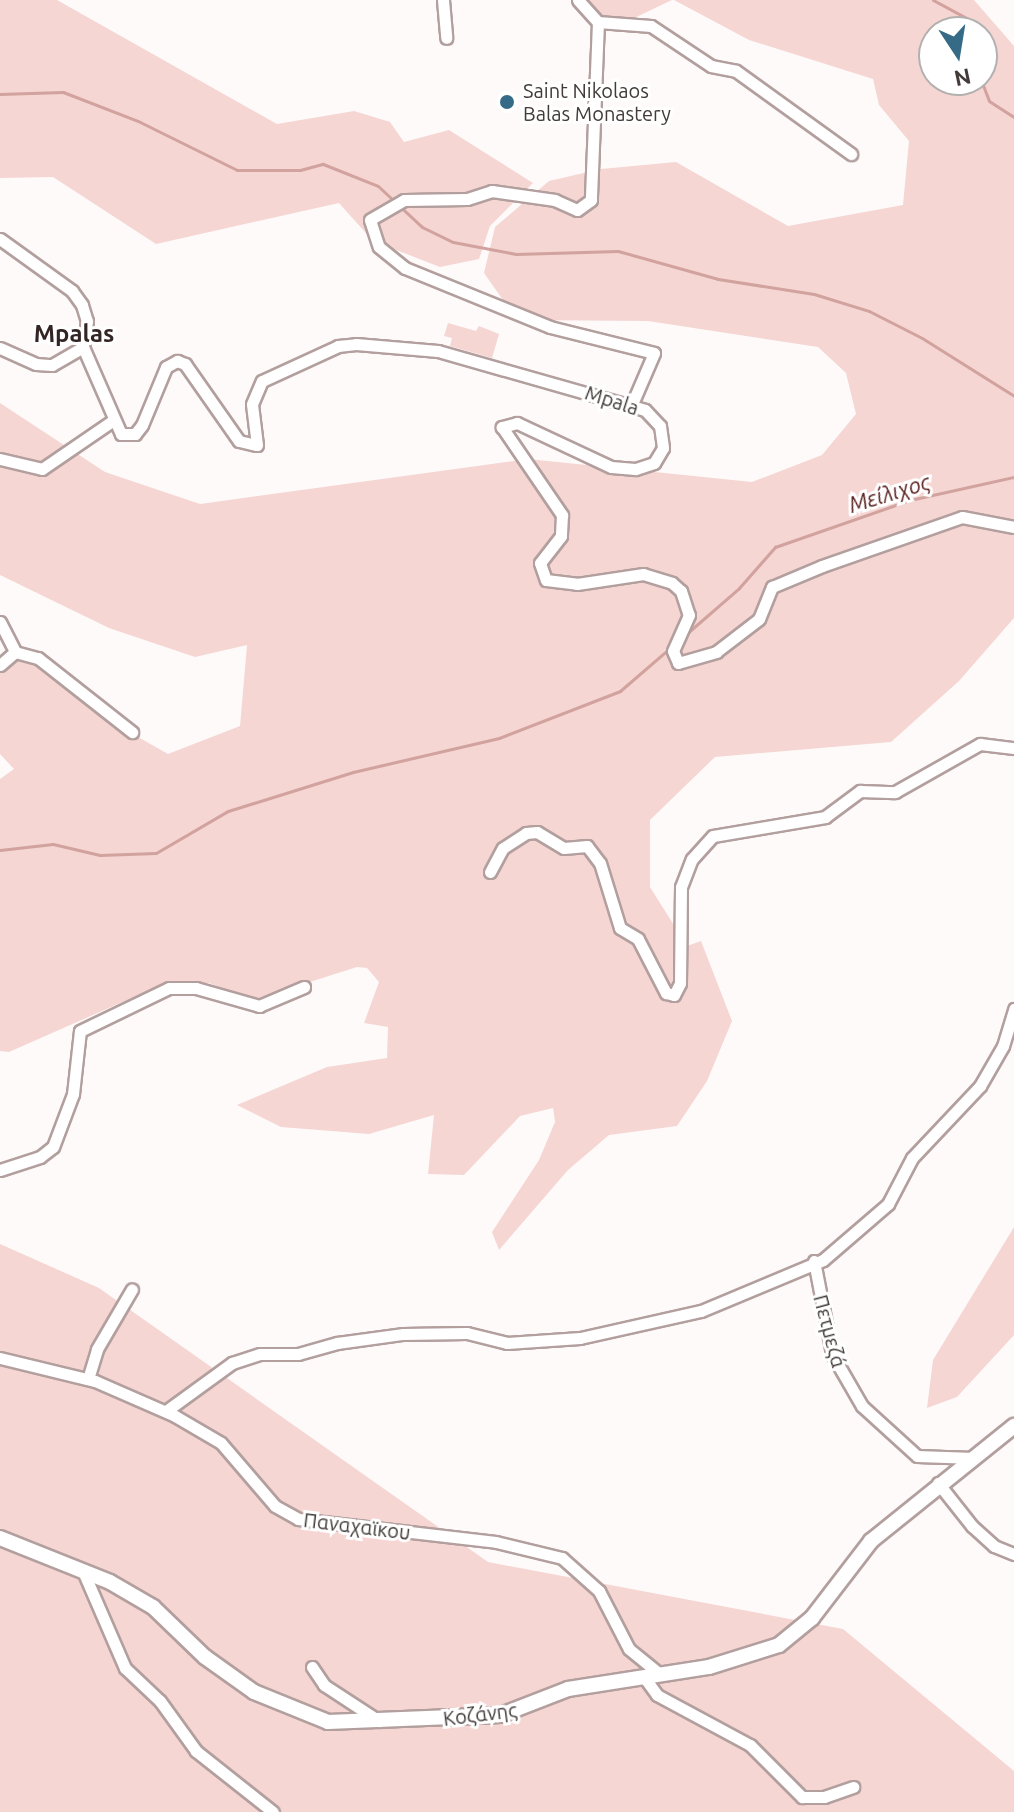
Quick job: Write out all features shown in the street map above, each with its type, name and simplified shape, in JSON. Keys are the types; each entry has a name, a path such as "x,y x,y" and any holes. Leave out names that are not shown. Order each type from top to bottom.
{"street":[{"path":"578,0 598,22 651,26 711,66 736,71 851,154"},
{"path":"442,1 446,38"},
{"path":"598,22 591,200 577,210 555,200 492,191 467,199 403,201 370,220 379,247 405,268 550,327 654,353 632,404"},
{"path":"0,239 72,291 87,321 83,347 112,421 42,469 0,459"},
{"name":"Mpala","path":"112,421 121,434 135,434 166,367 177,361 185,364 239,441 257,445 252,404 262,381 338,346 356,344 438,351 632,404 655,417 663,436 660,457 645,467 611,467 517,423 502,427 562,515 561,536 540,563 546,580 556,585 658,576 681,591 689,615 686,628 673,651 684,664 716,652 759,619 772,587 822,566 962,517 1014,527"},
{"path":"0,348 36,364 52,365 83,347"},
{"path":"0,622 15,652 38,658 132,732"},
{"path":"0,665 15,652"},
{"path":"490,872 503,848 526,833 537,832 564,848 587,846 600,863 620,928 638,939 666,993 674,995 680,983 681,887 692,859 713,836 825,817 860,791 895,792 980,744 1014,748"},
{"path":"0,1170 40,1157 53,1147 73,1094 80,1031 169,988 196,988 259,1006 304,987"},
{"path":"166,1411 232,1363 260,1354 298,1354 337,1343 403,1334 467,1333 507,1343 580,1338 701,1311 829,1256 891,1200 912,1158 986,1076 1014,1009"},
{"name":"Πετμεζά","path":"814,1261 832,1354 862,1406 917,1456 974,1458"},
{"path":"88,1379 97,1349 132,1289"},
{"name":"Παναχαϊκου","path":"0,1358 88,1379 166,1411 221,1443 275,1506 298,1519 496,1542 562,1558 599,1591 629,1649 650,1675 657,1695 750,1745 802,1797 824,1797 853,1787"},
{"name":"Κοζάνης","path":"0,1538 83,1571 153,1607 205,1657 254,1692 340,1725 501,1715 568,1689 735,1662 785,1641 812,1618 871,1541 938,1483 1014,1426"},
{"path":"938,1483 972,1526 994,1546 1014,1554"},
{"path":"83,1571 125,1668 160,1701 196,1751 273,1812"},
{"path":"312,1667 324,1685 380,1722"}],"shaded area":[{"path":"0,0 57,0 277,124 354,111 390,122 404,142 449,130 533,183 490,226 479,259 440,267 373,241 339,203 156,244 53,177 0,178"},
{"path":"585,0 672,0 630,20 600,16"},
{"path":"674,0 974,0 988,16 918,16 918,96 998,96 998,28 1014,46 1014,618 959,681 891,742 715,757 650,820 650,887 687,946 701,941 732,1021 707,1081 677,1126 609,1135 568,1170 499,1250 492,1232 539,1160 555,1122 553,1108 520,1116 464,1175 428,1174 434,1115 369,1134 281,1127 237,1105 327,1067 387,1058 388,1027 364,1023 379,982 367,968 357,967 253,1000 209,983 174,991 154,988 9,1052 0,1051 0,779 14,769 0,754 0,669 11,659 29,660 94,712 168,754 240,726 247,645 195,657 109,628 0,575 0,403 105,472 200,504 528,459 752,482 822,455 856,414 846,373 818,347 648,321 517,320 484,273 495,227 549,181 601,169 676,162 788,226 903,205 909,141 879,105 873,79 749,40"},
{"path":"448,323 476,331 479,326 499,334 492,358 450,346 452,338 444,336"},
{"path":"1014,1227 1014,1335 957,1397 927,1408 933,1360"},
{"path":"0,1244 99,1288 488,1562 843,1629 1014,1771 1014,1812 0,1812"}],"waterway":[{"path":"933,0 963,16"},
{"path":"0,94 63,92 138,121 237,170 300,170 323,164 378,186 422,227 453,242 516,254 618,251 718,279 814,294 869,311 922,338 1014,396"},
{"path":"987,96 989,101 1014,117"},
{"name":"Μείλιχος","path":"685,635 739,588 775,547 910,500 1014,477"},
{"path":"0,850 53,844 100,855 156,853 228,811 353,772 499,738 620,691 670,648"}],"place":[{"name":"Saint Nikolaos Balas Monastery","path":"507,102"}],"district":[{"name":"Mpalas","path":"74,334"}]}
